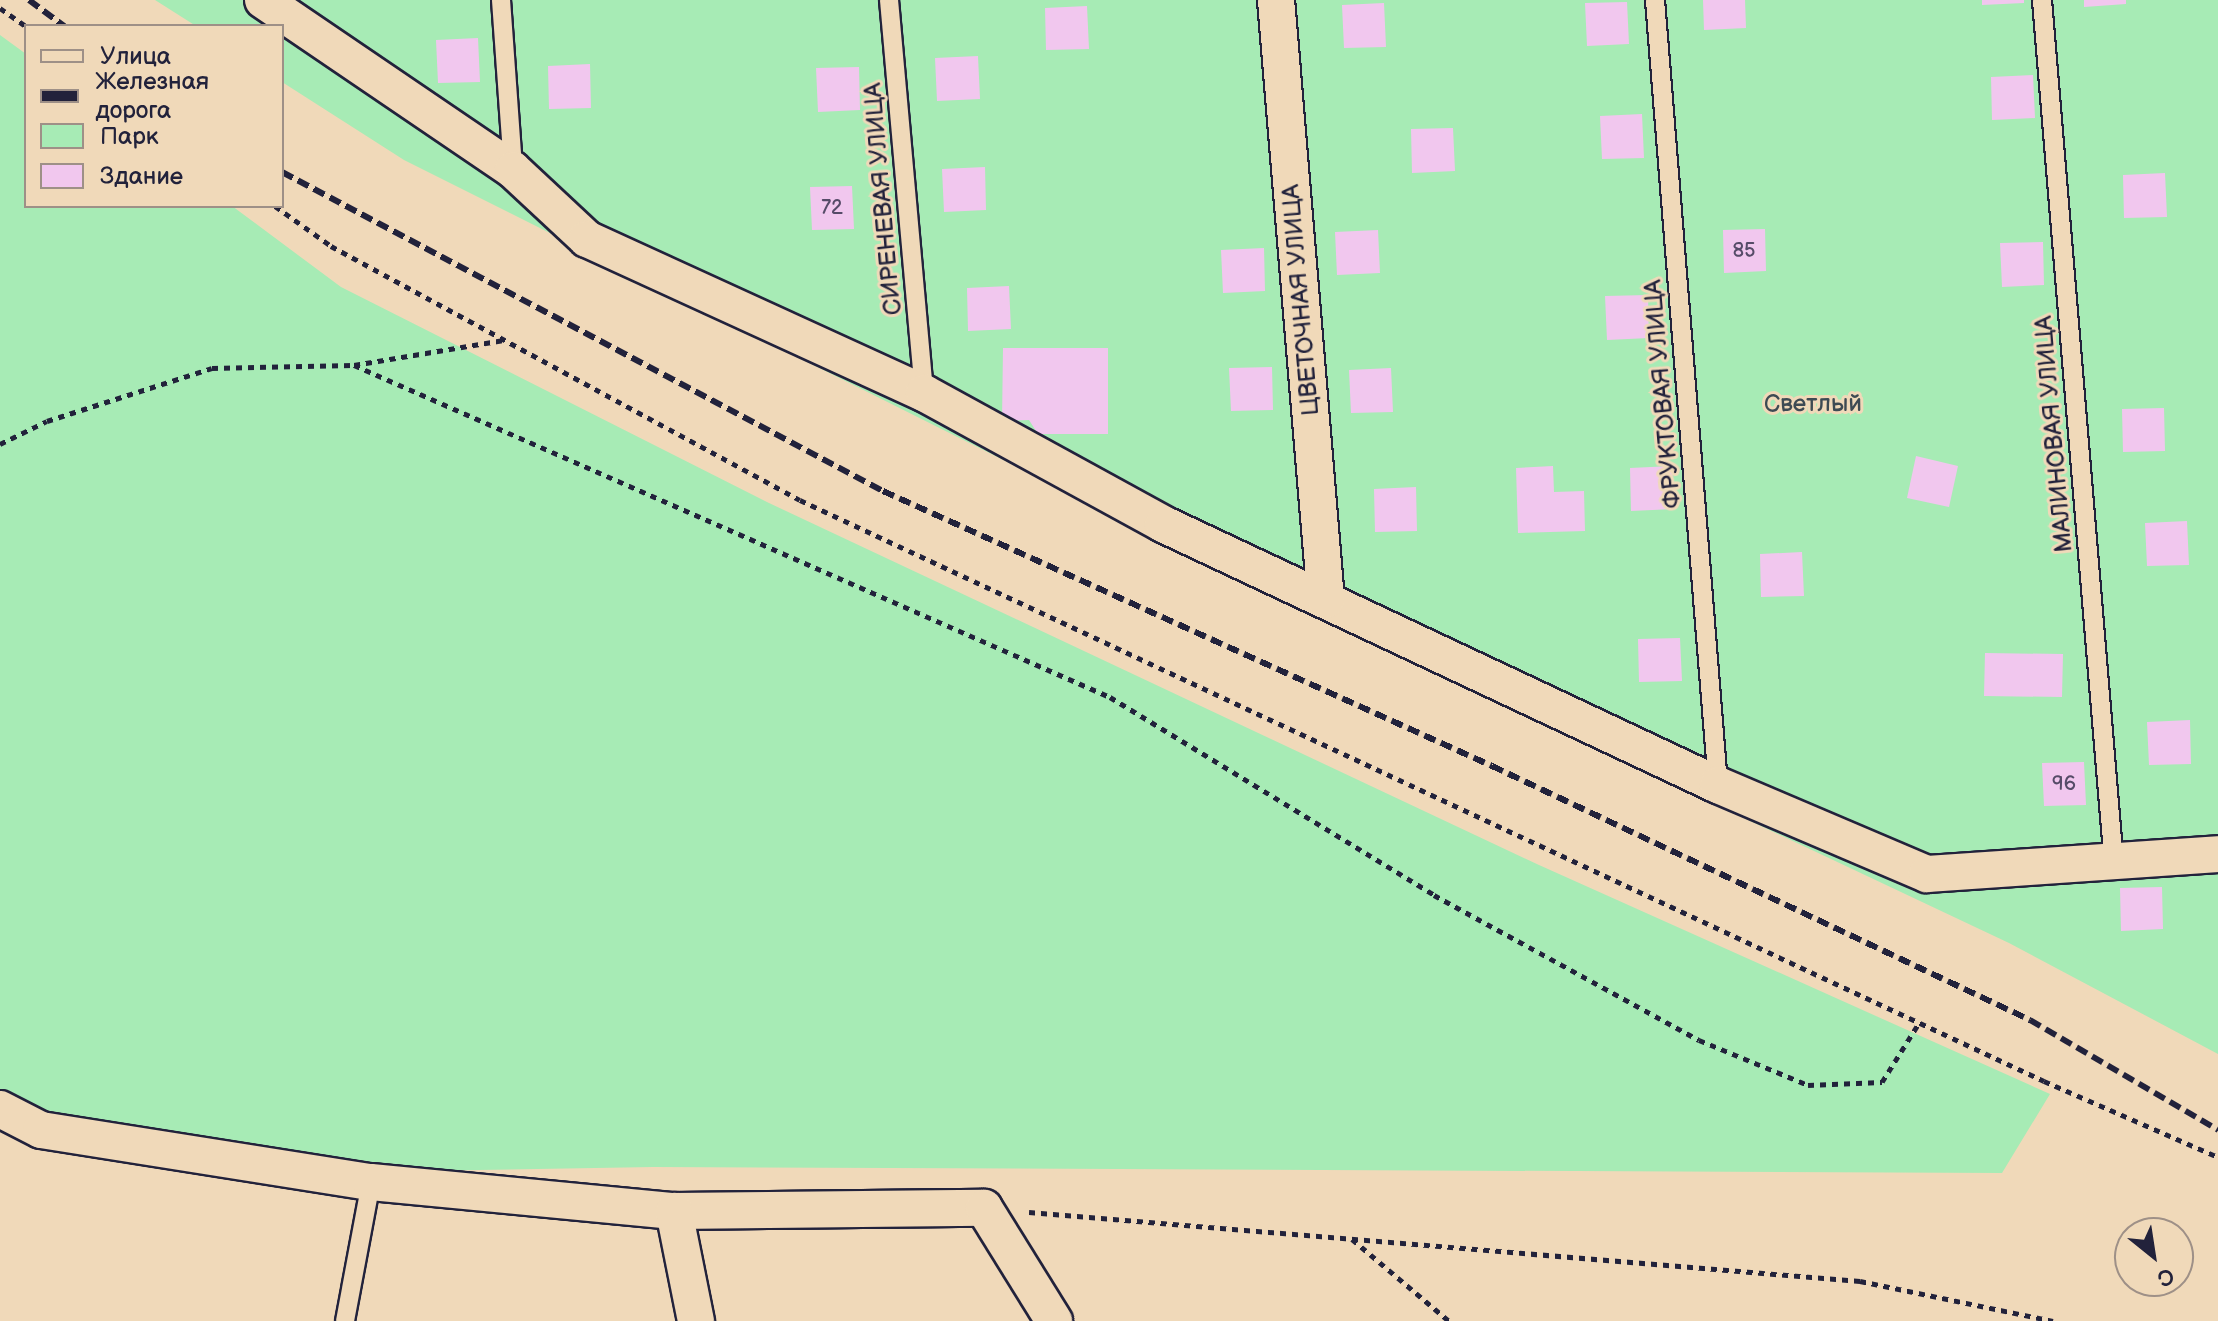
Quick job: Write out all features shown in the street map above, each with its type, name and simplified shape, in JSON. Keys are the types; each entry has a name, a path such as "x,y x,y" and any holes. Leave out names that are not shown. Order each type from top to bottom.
{"street":[{"path":"263,0 513,170 587,239 924,393 1163,524 1718,785 1927,874 2114,864 2218,854"},
{"name":"ЦВЕТОЧНАЯ УЛИЦА","path":"1276,0 1326,600"},
{"path":"0,1109 41,1130 371,1182 674,1211 984,1208 1054,1321"},
{"path":"674,1211 696,1321"}],"lane":[{"path":"501,0 513,170"},
{"name":"СИРЕНЕВАЯ УЛИЦА","path":"889,0 924,393"},
{"name":"ФРУКТОВАЯ УЛИЦА","path":"1655,0 1718,785"},
{"name":"МАЛИНОВАЯ УЛИЦА","path":"2042,0 2114,864"},
{"path":"345,1321 371,1182"}],"path":[{"path":"0,8 24,25"},
{"path":"278,208 331,246 800,500 1919,1023 2218,1157"},
{"path":"0,444 47,421 212,368 354,365 505,340"},
{"path":"354,365 1110,697 1434,895 1699,1040 1808,1085 1882,1082 1919,1023"},
{"path":"984,1208 1860,1281 2053,1321"},
{"path":"1352,1239 1449,1321"}],"green space":[{"name":"Светлый","path":"155,0 2218,0 2218,1054 2009,943 1303,610 404,160 284,83 284,24 193,24"},
{"path":"0,35 24,53 24,208 235,208 341,287 769,503 1539,865 2050,1094 2002,1173 653,1167 413,1171 58,1130 0,1100"}],"building":[{"path":"1703,0 1745,0 1746,28 1704,30"},
{"path":"1982,0 2024,0 2024,3 1982,5"},
{"path":"2084,0 2126,0 2126,4 2084,7"},
{"path":"1627,2 1629,44 1587,46 1585,3"},
{"path":"1384,3 1386,47 1344,48 1342,5"},
{"path":"1087,6 1089,49 1046,50 1045,8"},
{"path":"478,38 480,82 438,83 436,40"},
{"path":"978,56 980,99 937,101 935,58"},
{"path":"590,64 591,108 549,109 548,66"},
{"path":"859,67 860,110 818,112 816,68"},
{"path":"2033,75 2035,118 1992,120 1991,77"},
{"path":"1642,114 1644,158 1602,159 1600,116"},
{"path":"1453,128 1455,171 1412,173 1411,129"},
{"path":"985,167 986,210 944,212 942,169"},
{"path":"2165,173 2167,217 2124,218 2123,175"},
{"path":"852,186 854,229 812,230 810,187"},
{"path":"1765,229 1766,271 1724,273 1723,230"},
{"path":"1378,230 1380,273 1337,275 1335,232"},
{"path":"2043,242 2044,285 2002,287 2000,243"},
{"path":"1264,248 1265,291 1223,293 1221,250"},
{"path":"1009,286 1011,329 968,331 967,288"},
{"path":"1648,295 1649,338 1607,340 1605,296"},
{"path":"1003,348 1108,348 1108,434 1038,434 1029,420 1002,421"},
{"path":"1272,367 1273,410 1231,411 1229,368"},
{"path":"1391,368 1393,412 1351,413 1349,370"},
{"path":"2164,408 2165,451 2123,452 2122,409"},
{"path":"1916,456 1958,466 1949,507 1907,498"},
{"path":"1553,466 1554,492 1584,491 1585,531 1518,533 1516,468"},
{"path":"1672,466 1674,509 1631,511 1630,468"},
{"path":"1416,487 1417,531 1375,532 1374,489"},
{"path":"2187,521 2189,565 2147,566 2145,523"},
{"path":"1802,552 1804,596 1761,597 1760,554"},
{"path":"1680,638 1682,681 1639,682 1638,639"},
{"path":"1985,653 2063,654 2062,697 1984,696"},
{"path":"2190,720 2191,764 2149,765 2147,722"},
{"path":"2084,762 2086,805 2044,806 2042,763"},
{"path":"2162,887 2163,929 2121,931 2120,888"}],"railway":[{"path":"29,0 61,24"},
{"path":"284,173 883,491 1492,766 2030,1020 2218,1130"}]}
